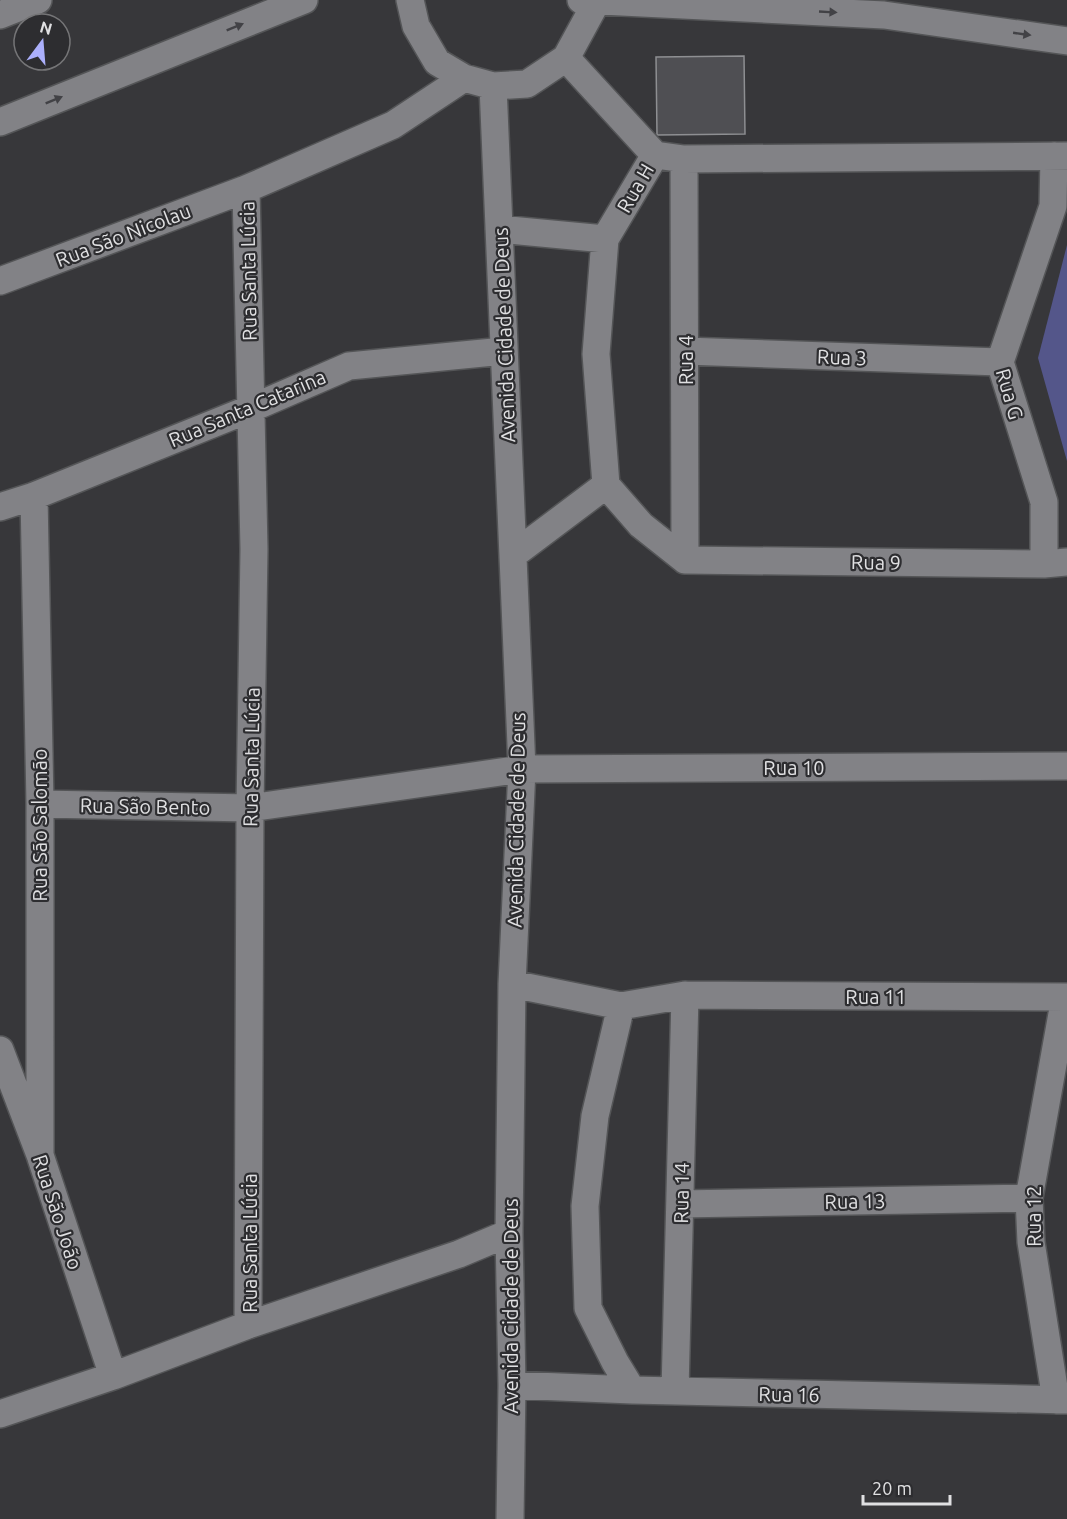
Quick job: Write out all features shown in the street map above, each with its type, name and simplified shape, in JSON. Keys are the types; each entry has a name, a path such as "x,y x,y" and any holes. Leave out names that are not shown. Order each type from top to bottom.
{"street":[{"path":"0,15 38,0"},
{"path":"0,122 304,0"},
{"path":"410,0 416,26 437,62 464,78 493,86 527,84 566,58 589,1 883,7 1067,41"},
{"path":"566,58 655,155"},
{"name":"Rua São Nicolau","path":"0,281 246,189 393,125 464,78"},
{"name":"Avenida Cidade de Deus","path":"493,86 522,769 512,984 509,1233 512,1385 510,1519"},
{"name":"Rua H","path":"606,485 596,354 605,239 655,155 684,159 1060,156"},
{"name":"Rua G","path":"1056,563 1044,502 1000,362 1053,206 1060,156"},
{"name":"Rua 4","path":"684,159 685,560"},
{"name":"Rua Santa Lúcia","path":"246,189 254,549 250,808 248,1325"},
{"path":"499,229 605,239"},
{"name":"Rua Santa Catarina","path":"0,507 252,408 349,366 504,351"},
{"name":"Rua 3","path":"685,351 1000,362"},
{"path":"513,555 606,485 641,525 685,560"},
{"name":"Rua São Salomão","path":"34,495 40,804 40,1155"},
{"name":"Rua 9","path":"685,560 1056,563"},
{"name":"Rua 10","path":"250,808 522,769 1067,766"},
{"name":"Rua São Bento","path":"40,804 250,808"},
{"path":"512,984 621,1006 595,1116 585,1206 588,1308 632,1390"},
{"name":"Rua 11","path":"621,1006 685,994 1066,997"},
{"name":"Rua 14","path":"675,1391 685,994"},
{"name":"Rua 12","path":"1062,1400 1031,1242 1029,1198 1066,997"},
{"name":"Rua São João","path":"0,1050 40,1155 113,1376"},
{"name":"Rua 13","path":"680,1204 1029,1198"},
{"path":"0,1414 113,1376 248,1325 459,1254 509,1233"},
{"name":"Rua 16","path":"512,1385 1062,1400"}],"shaded area":[{"path":"1067,245 1067,461 1038,358"}],"building":[{"path":"744,56 745,134 657,135 656,57"}]}
